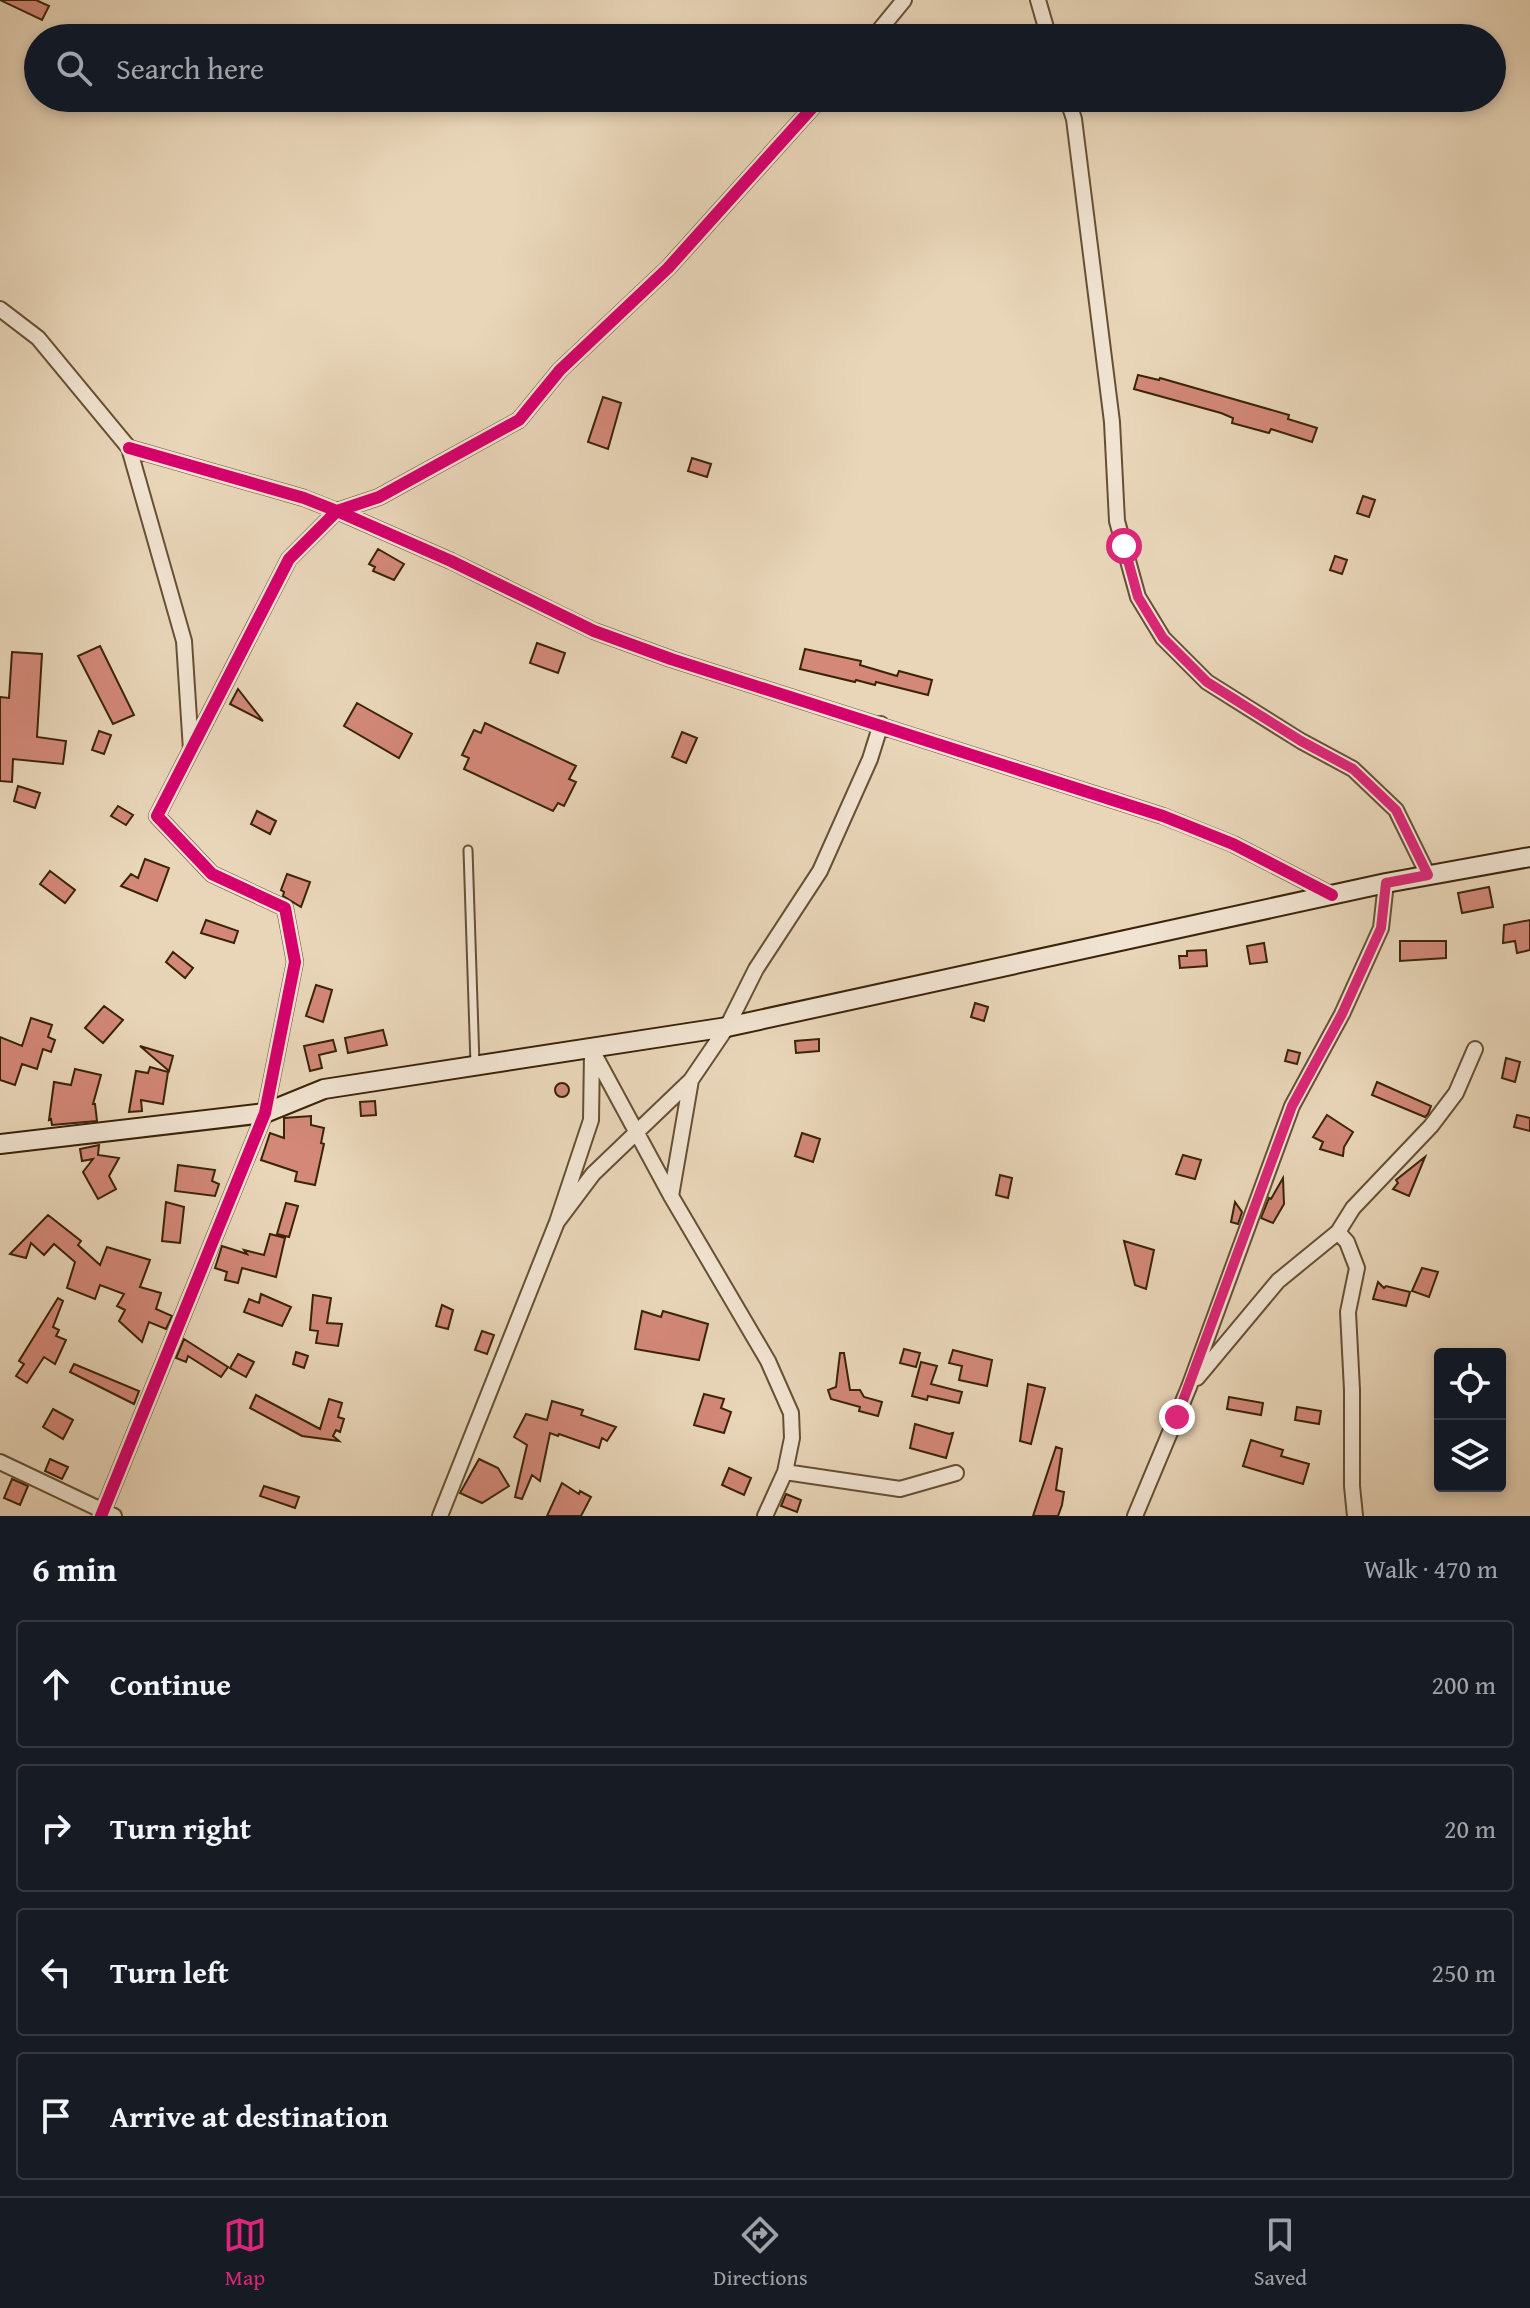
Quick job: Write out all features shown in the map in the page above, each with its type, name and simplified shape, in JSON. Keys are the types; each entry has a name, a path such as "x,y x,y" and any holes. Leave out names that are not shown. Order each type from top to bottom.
{"main road":[{"path":"0,1144 265,1113 324,1089 727,1027 1386,883 1530,857"}],"street":[{"path":"884,24 904,0"},
{"path":"1038,0 1045,24"},
{"path":"0,1462 106,1514 265,1113 295,962 285,908 212,874 157,816 289,559 337,511 379,497 519,420 560,370 668,268 808,112"},
{"path":"1072,112 1112,422 1117,521 1138,597 1163,638 1207,682 1301,741 1353,769 1396,810 1428,875"},
{"path":"0,309 38,338 129,448 184,641 191,750"},
{"path":"129,448 304,498 451,561 594,631 671,659 1163,816 1233,844 1332,895"},
{"path":"557,1222 593,1174 691,1080 727,1027 756,969 820,871 870,759 881,724"},
{"path":"1135,1516 1189,1387 1292,1106 1342,1014 1381,928 1386,883"},
{"path":"1189,1387 1278,1281 1338,1232 1353,1208 1431,1126 1456,1093 1475,1049"},
{"path":"592,1050 671,1196 768,1361 791,1413 792,1438 785,1472 765,1516"},
{"path":"440,1516 557,1222 591,1120 592,1050"},
{"path":"671,1196 691,1080"},
{"path":"1338,1232 1347,1242 1357,1268 1348,1312 1355,1516"},
{"path":"785,1472 900,1489 956,1473"}],"lane":[{"path":"468,850 475,1067"}],"building":[{"path":"0,0 36,0 49,6 42,20"},
{"path":"1138,375 1160,378 1289,415 1288,419 1317,428 1312,442 1271,429 1269,433 1232,423 1233,418 1221,413 1134,389"},
{"path":"603,397 621,403 608,449 588,442"},
{"path":"692,458 711,464 707,477 688,471"},
{"path":"1363,496 1375,500 1369,517 1357,513"},
{"path":"378,549 404,564 394,580 373,571 375,567 369,564"},
{"path":"1335,556 1347,560 1342,574 1330,570"},
{"path":"537,643 565,653 558,673 530,663"},
{"path":"100,646 134,715 113,724 78,656"},
{"path":"805,649 861,661 860,665 897,676 899,671 932,680 928,695 800,669"},
{"path":"12,652 42,654 37,737 66,741 63,764 13,759 12,782 0,781 0,697 9,698"},
{"path":"238,689 263,721 230,704"},
{"path":"357,703 412,734 399,758 344,726"},
{"path":"485,723 576,766 569,779 576,782 564,806 558,803 553,811 464,769 469,758 462,755 474,730 481,733"},
{"path":"99,731 111,735 104,754 92,750"},
{"path":"682,732 697,738 686,763 672,757"},
{"path":"18,786 40,793 35,808 14,801"},
{"path":"118,806 133,815 126,825 111,816"},
{"path":"257,811 276,821 270,834 251,824"},
{"path":"145,859 169,868 157,901 121,886 131,874 138,878"},
{"path":"50,871 75,890 65,903 40,884"},
{"path":"287,874 310,882 301,907 283,896 281,890"},
{"path":"1489,887 1493,907 1462,913 1458,893"},
{"path":"206,920 238,931 234,943 201,933"},
{"path":"1530,920 1530,950 1517,953 1515,941 1503,943 1504,925"},
{"path":"1400,941 1446,941 1446,958 1400,961"},
{"path":"1264,943 1267,962 1250,964 1247,946"},
{"path":"1206,950 1207,966 1180,968 1179,956 1187,956 1187,951"},
{"path":"173,952 193,968 185,978 166,962"},
{"path":"316,985 332,990 323,1022 306,1016"},
{"path":"975,1003 988,1007 984,1021 971,1017"},
{"path":"104,1006 123,1020 103,1043 85,1028"},
{"path":"31,1018 52,1025 48,1037 55,1040 51,1052 43,1049 37,1069 22,1064 15,1085 0,1080 0,1037 22,1046"},
{"path":"383,1030 387,1045 348,1053 345,1038"},
{"path":"819,1039 819,1051 796,1053 795,1041"},
{"path":"333,1040 336,1051 319,1055 322,1068 310,1071 304,1046"},
{"path":"140,1046 173,1056 169,1071"},
{"path":"1288,1050 1300,1053 1297,1064 1285,1061"},
{"path":"1506,1058 1520,1062 1515,1082 1502,1078"},
{"path":"150,1067 168,1072 163,1104 141,1100 142,1111 129,1112 136,1071 148,1073"},
{"path":"75,1069 101,1075 93,1104 97,1121 52,1125 49,1120 54,1082 71,1085"},
{"path":"1377,1082 1431,1106 1428,1114 1425,1117 1372,1095"},
{"path":"562,1083 569,1090 562,1097 555,1090"},
{"path":"375,1101 376,1115 361,1116 360,1102"},
{"path":"1327,1115 1353,1132 1344,1147 1343,1156 1320,1149 1323,1142 1313,1137"},
{"path":"1517,1115 1530,1118 1530,1131 1514,1127"},
{"path":"311,1116 311,1125 324,1128 321,1143 324,1144 315,1185 295,1181 297,1172 261,1160 270,1133 284,1138 284,1118"},
{"path":"802,1133 820,1139 813,1162 795,1156"},
{"path":"99,1145 98,1155 119,1158 109,1176 116,1189 98,1199 83,1172 93,1159 82,1161 80,1149"},
{"path":"1183,1155 1201,1160 1195,1179 1176,1174"},
{"path":"1425,1157 1409,1196 1393,1189 1398,1183 1396,1180"},
{"path":"178,1165 215,1170 212,1181 219,1184 215,1196 175,1191"},
{"path":"1000,1175 1012,1178 1008,1198 996,1195"},
{"path":"1283,1178 1284,1204 1273,1223 1261,1218 1269,1198"},
{"path":"166,1202 184,1207 180,1243 162,1241"},
{"path":"1235,1202 1242,1212 1238,1224 1231,1222"},
{"path":"286,1203 298,1206 289,1237 277,1234"},
{"path":"48,1215 81,1241 78,1245 100,1265 107,1247 150,1260 140,1287 161,1293 156,1309 172,1316 166,1329 149,1322 142,1342 119,1321 125,1310 117,1306 124,1294 100,1285 95,1299 67,1288 75,1262 54,1244 44,1255 31,1243 26,1258 10,1254"},
{"path":"270,1234 285,1238 276,1277 242,1268 238,1283 225,1280 227,1272 215,1268 222,1246 247,1254 244,1250 264,1255"},
{"path":"1124,1241 1154,1250 1146,1289 1135,1285"},
{"path":"1422,1268 1438,1272 1429,1297 1412,1291"},
{"path":"1378,1282 1384,1288 1410,1292 1406,1306 1373,1299"},
{"path":"261,1294 291,1307 282,1326 244,1312 249,1299 259,1303"},
{"path":"313,1295 331,1298 327,1323 342,1324 338,1346 316,1343 318,1331 310,1330"},
{"path":"58,1298 63,1301 53,1327 59,1330 56,1336 66,1340 55,1364 44,1357 27,1383 16,1376 24,1364 19,1361"},
{"path":"442,1305 453,1310 448,1329 436,1326"},
{"path":"642,1311 661,1317 663,1311 708,1324 699,1360 635,1349"},
{"path":"482,1331 494,1335 487,1354 475,1350"},
{"path":"184,1339 228,1367 221,1377 188,1356 186,1362 176,1358"},
{"path":"904,1349 920,1353 916,1367 900,1363"},
{"path":"953,1350 992,1360 987,1386 959,1380 962,1366 949,1363"},
{"path":"296,1352 308,1356 304,1368 293,1364"},
{"path":"840,1353 844,1353 850,1390 860,1390 864,1397 882,1402 878,1416 831,1399 828,1390 836,1387"},
{"path":"238,1354 254,1362 246,1377 230,1368"},
{"path":"921,1362 937,1366 931,1384 962,1392 959,1403 912,1396"},
{"path":"74,1364 139,1391 134,1404 70,1372"},
{"path":"1028,1384 1045,1388 1031,1444 1020,1441"},
{"path":"704,1394 724,1399 721,1408 731,1412 724,1433 694,1425"},
{"path":"256,1395 320,1429 329,1399 342,1403 338,1417 344,1419 340,1432 336,1430 333,1436 339,1441 302,1436 250,1408"},
{"path":"1229,1397 1263,1403 1261,1415 1227,1409"},
{"path":"552,1401 583,1410 581,1415 616,1427 607,1441 602,1438 599,1448 550,1433 540,1481 532,1475 522,1499 515,1497 527,1445 514,1437 526,1414 547,1420"},
{"path":"1297,1407 1321,1411 1319,1424 1295,1420"},
{"path":"53,1409 73,1420 63,1439 43,1427"},
{"path":"915,1424 953,1433 946,1458 910,1448"},
{"path":"1251,1440 1283,1450 1281,1456 1309,1464 1303,1484 1243,1466"},
{"path":"1056,1447 1062,1449 1056,1490 1064,1492 1062,1505 1058,1516 1033,1516"},
{"path":"50,1459 68,1467 62,1479 45,1471"},
{"path":"479,1459 498,1468 509,1486 482,1503 460,1493"},
{"path":"729,1468 751,1478 744,1495 722,1485"},
{"path":"12,1479 28,1486 20,1505 4,1498"},
{"path":"562,1483 579,1494 580,1491 591,1497 581,1516 547,1516"},
{"path":"264,1486 299,1497 295,1508 260,1496"},
{"path":"786,1494 801,1500 797,1512 781,1506"}],"cycle path":[{"path":"101,1516 265,1113 295,962 285,908 212,874 157,816 289,559 337,511 379,497 519,420 560,370 668,268 808,112"},
{"path":"129,448 304,498 451,561 594,631 671,659 1163,816 1233,844 1332,895"}],"route":[{"path":"1124,546 1138,597 1163,638 1207,682 1301,741 1353,769 1396,810 1428,875 1386,883 1381,928 1342,1014 1292,1106 1177,1417"}]}
